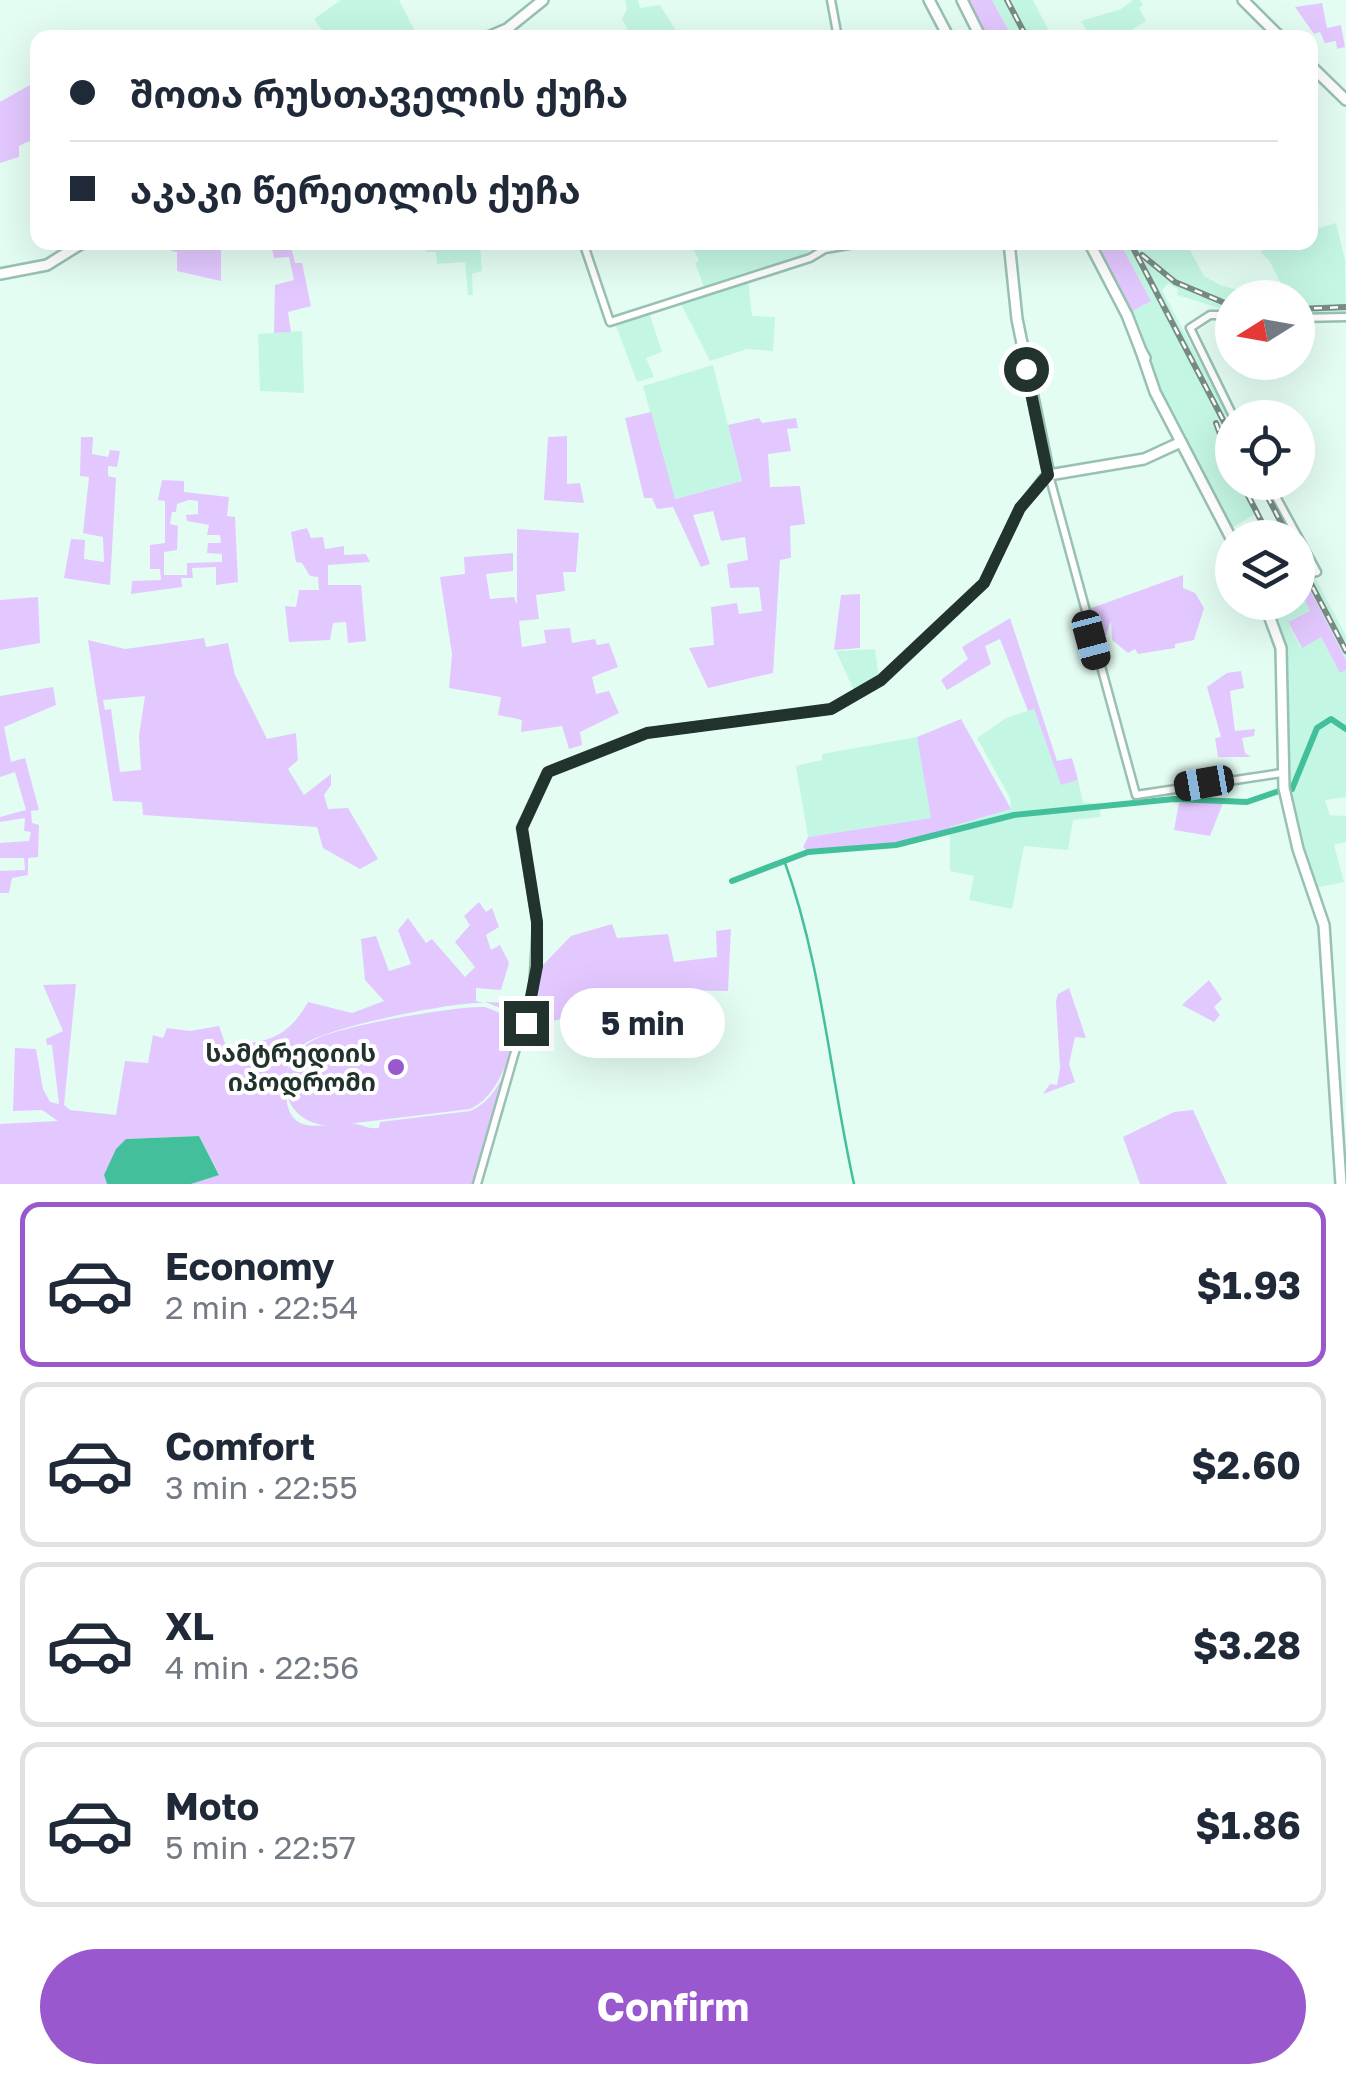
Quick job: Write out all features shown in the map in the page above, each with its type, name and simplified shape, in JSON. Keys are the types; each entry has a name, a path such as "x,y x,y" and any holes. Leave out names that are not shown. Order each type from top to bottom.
{"main road":[{"path":"513,30 543,0"},
{"path":"929,0 945,30"},
{"path":"962,0 977,30"},
{"path":"1242,0 1273,30"},
{"path":"1318,73 1346,100"},
{"path":"0,274 47,265 71,250"},
{"path":"1010,250 1026,369 1048,475 1144,459 1181,442"},
{"path":"1093,250 1128,315 1181,442 1222,520"},
{"path":"1270,620 1280,648 1282,773 1298,849 1324,925 1341,1184"}],"street":[{"path":"831,0 837,30"},
{"path":"584,250 610,322 813,257 824,250"},
{"path":"1215,315 1194,322 1190,328 1215,379"},
{"path":"1315,317 1346,316"},
{"path":"1048,475 1136,795 1282,773"},
{"path":"477,1184 533,989 537,922 522,828 548,772 647,733 831,709 881,680 984,583 1020,508 1048,475"}],"shaded area":[{"path":"341,0 399,0 414,30 322,30 314,19"},
{"path":"625,0 638,0 640,8 660,5 676,30 628,30 622,19 627,9"},
{"path":"964,0 992,0 1008,30 981,30"},
{"path":"992,0 1033,0 1048,30 1008,30"},
{"path":"1140,0 1143,5 1139,8 1146,21 1131,30 1087,30 1081,21"},
{"path":"1322,3 1327,28 1341,25 1345,47 1337,49 1336,41 1325,43 1320,32 1311,30 1295,7"},
{"path":"30,85 30,142 19,146 19,157 0,163 0,102"},
{"path":"1336,223 1345,260 1346,314 1315,315 1315,280 1279,280 1260,252 1318,250 1318,229"},
{"path":"221,250 221,281 177,271 177,252 171,251"},
{"path":"272,250 292,250 295,263 302,263 311,306 288,312 291,332 274,333 275,285 294,280 289,257 274,258"},
{"path":"480,250 482,271 472,274 473,295 468,295 465,262 437,264 436,252 426,252"},
{"path":"694,250 808,250 810,257 705,289 695,263 699,260"},
{"path":"1096,250 1124,250 1151,301 1129,313"},
{"path":"1124,250 1190,250 1204,276 1215,282 1215,307 1177,295 1178,289 1168,283 1162,290 1220,400 1215,400 1215,500 1254,500 1260,511 1245,520 1225,520 1156,386 1129,313 1151,301"},
{"path":"748,279 752,316 775,317 773,351 747,349 710,361 680,302"},
{"path":"649,312 662,352 646,358 654,377 637,382 615,323"},
{"path":"302,331 304,393 260,391 258,334"},
{"path":"713,365 742,481 674,499 643,386"},
{"path":"651,412 675,499 742,481 728,425 759,418 762,423 796,418 798,428 787,429 791,451 768,454 770,487 800,486 805,524 790,526 791,558 780,560 773,673 708,688 689,648 714,645 711,607 737,603 739,614 762,611 759,587 730,588 727,564 748,560 745,537 721,541 713,511 693,515 710,564 701,567 673,507 657,509 652,498 644,498 625,418"},
{"path":"567,436 567,484 580,483 584,503 544,500 548,437"},
{"path":"81,437 93,437 92,454 108,457 110,450 120,451 117,467 108,466 108,476 116,478 110,585 64,578 71,539 85,540 84,559 104,562 103,537 83,533 89,477 80,476"},
{"path":"162,480 184,481 184,492 229,497 227,516 235,517 238,582 216,585 216,567 192,568 193,578 181,578 182,587 131,594 132,581 161,580 160,569 150,569 150,545 165,543 165,501 158,500","holes":["198,501 198,514 186,515 187,521 209,525 207,535 220,535 221,543 208,543 207,553 222,554 222,562 187,563 187,575 164,575 164,552 177,550 178,526 170,524 172,512 176,512 177,504"]},
{"path":"307,528 311,538 323,537 325,549 344,546 344,555 366,554 370,562 328,565 328,585 361,585 366,641 348,643 346,622 333,623 330,640 289,642 285,606 296,607 299,590 319,590 318,577 310,576 302,563 296,562 291,532"},
{"path":"517,529 579,533 576,572 563,572 565,591 536,595 539,619 519,621 522,647 546,643 544,630 570,628 572,643 595,639 597,645 609,643 618,667 592,677 596,694 609,691 619,713 580,732 582,745 569,749 562,726 521,732 522,720 498,715 501,697 449,688 452,654 440,577 465,574 464,557 513,553 513,571 486,574 490,599 514,597 517,605"},
{"path":"1183,575 1183,588 1195,593 1204,608 1194,640 1175,644 1175,648 1138,654 1135,649 1128,653 1112,640 1111,621 1106,635 1096,635 1089,609"},
{"path":"1315,577 1346,636 1346,660 1315,599"},
{"path":"860,594 860,648 834,650 841,595"},
{"path":"38,597 40,643 0,650 0,600"},
{"path":"1315,599 1346,660 1346,670 1340,673 1321,637 1302,648 1288,622 1315,620"},
{"path":"1010,618 1057,761 1072,758 1078,780 1061,785 1034,709 1028,711 1000,639 985,646 991,664 947,690 941,680 968,659 962,647"},
{"path":"1271,620 1294,620 1288,623 1301,648 1321,637 1340,672 1346,670 1346,797 1325,800 1330,815 1346,816 1346,842 1334,845 1344,882 1315,888 1300,843 1284,763 1284,677"},
{"path":"204,638 206,647 228,643 235,675 267,739 296,733 298,760 288,769 304,795 331,774 331,785 324,795 328,809 348,808 378,859 360,869 323,848 317,827 143,815 142,802 113,801 88,640 125,649","holes":["145,696 139,736 141,770 120,772 111,709 105,710 103,700"]},
{"path":"875,649 879,679 855,693 836,651"},
{"path":"1241,671 1244,688 1230,691 1235,731 1255,729 1254,736 1242,738 1245,753 1251,757 1218,757 1215,738 1221,737 1207,687 1227,673"},
{"path":"53,687 56,705 4,727 11,762 25,758 39,810 31,811 32,823 39,825 38,857 28,858 28,875 12,878 9,893 0,893 0,871 25,870 24,858 0,858 0,843 29,841 31,832 24,831 25,818 0,822 0,817 26,810 15,772 0,777 0,696"},
{"path":"1034,709 1061,784 1078,780 1083,802 1099,804 1101,817 1073,820 1068,850 1024,846 1012,909 969,900 974,876 950,871 950,827 1011,809 1010,798 977,738 1006,718"},
{"path":"961,719 1011,809 950,827 952,833 896,845 808,852 803,847 808,837 931,818 917,737"},
{"path":"917,737 932,818 808,837 796,766 822,760 822,754"},
{"path":"1179,803 1223,803 1210,836 1174,830"},
{"path":"479,902 486,912 492,908 499,927 486,935 491,950 500,945 509,963 501,990 476,988 476,1001 483,1003 390,1017 315,1038 292,1059 286,1086 287,1105 301,1123 379,1128 380,1122 470,1111 491,1095 506,1069 473,1184 191,1184 219,1174 199,1136 126,1139 104,1175 107,1184 0,1184 0,1124 58,1121 42,1110 13,1111 15,1048 36,1049 43,1089 50,1102 59,1104 52,1045 47,1045 46,1039 63,1031 43,985 76,984 64,1105 70,1110 116,1115 125,1061 148,1063 153,1035 163,1038 167,1028 190,1031 219,1026 227,1049 238,1057 248,1043 284,1031 308,1002 352,1013 384,1001 365,980 361,939 376,936 389,971 411,964 398,930 408,918 426,943 432,939 465,977 475,967 455,942 470,925 464,916"},
{"path":"612,924 617,938 668,934 674,962 717,957 716,931 731,929 728,991 657,990 581,1004 577,1015 549,1022 531,1016 540,968 571,936"},
{"path":"1209,980 1222,999 1214,1007 1220,1015 1214,1022 1182,1005"},
{"path":"1069,988 1086,1038 1075,1037 1069,1064 1075,1082 1043,1094 1050,1084 1057,1085 1060,1068 1056,1001 1058,994"},
{"path":"485,1002 525,1003 512,1050 508,1011"},
{"name":"სამტრედიის იპოდრომი","path":"485,1007 508,1016 509,1055 489,1094 470,1109 331,1126 298,1114 290,1102 287,1073 293,1059 318,1038 401,1017"},
{"path":"1193,1110 1227,1184 1140,1184 1123,1137 1174,1112"},
{"path":"199,1136 219,1175 191,1184 107,1184 104,1175 116,1149 126,1139"}],"waterway":[{"path":"1292,789 1317,728 1331,719 1346,729"},
{"path":"732,881 808,852 896,845 1014,815 1174,799 1247,802 1279,791"},
{"path":"784,860 817,980 854,1184"}],"railway":[{"path":"1007,0 1023,30"},
{"path":"1134,250 1215,404"},
{"path":"1142,255 1175,282 1215,299"},
{"path":"1315,308 1346,307"},
{"path":"1250,500 1261,520"},
{"path":"1269,500 1280,520"},
{"path":"1315,592 1346,651"}],"place":[{"name":"სამტრედიის იპოდრომი","path":"396,1067"}],"route":[{"path":"526,1023 537,966 537,922 522,828 548,772 647,733 831,709 896,670 984,583 1020,508 1048,475 1026,369"}]}
